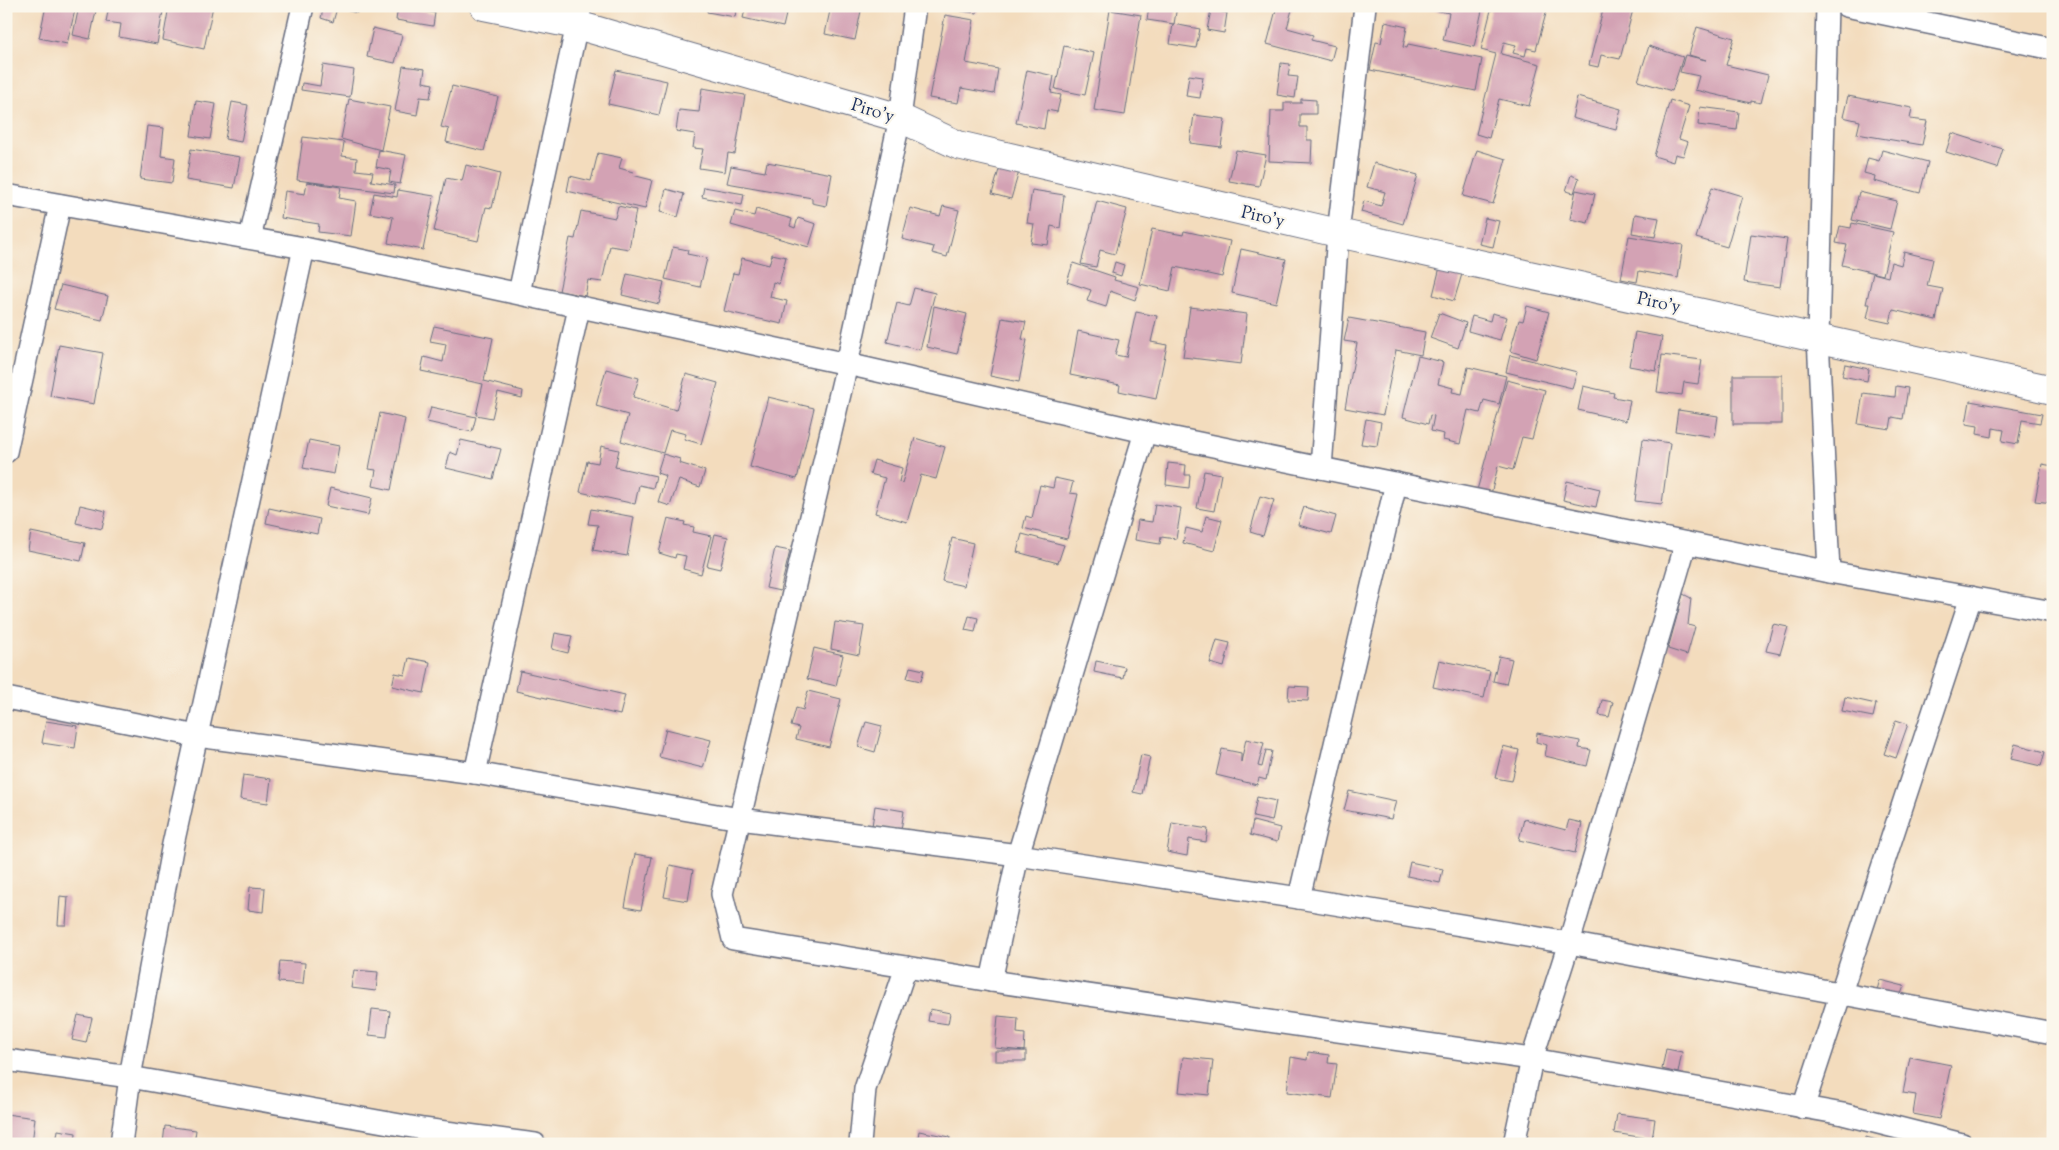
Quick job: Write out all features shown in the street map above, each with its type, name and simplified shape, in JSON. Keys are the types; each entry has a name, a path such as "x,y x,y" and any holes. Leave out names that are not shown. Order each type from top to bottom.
{"main road":[{"name":"Piro'y","path":"484,6 579,16 900,118 958,145 1338,233 2053,390"}],"street":[{"path":"250,238 303,6"},
{"path":"915,6 900,118 847,364 722,894 733,939 991,981 1532,1059 1843,1114 1962,1144"},
{"path":"1322,468 1338,233 1365,6"},
{"path":"1827,6 1818,337 1829,572"},
{"path":"1846,6 2053,49"},
{"path":"519,293 579,16"},
{"path":"6,195 304,248 847,364 1145,432 1829,572 2053,612"},
{"path":"6,452 60,205"},
{"path":"121,1144 130,1077 172,849 304,248"},
{"path":"475,773 579,308"},
{"path":"991,981 1018,855 1145,432"},
{"path":"1299,898 1396,484"},
{"path":"1514,1144 1532,1059 1569,942 1686,543"},
{"path":"1803,1108 1971,597"},
{"path":"6,698 197,736 475,773 740,819 1018,855 1569,942 1841,995 2053,1033"},
{"path":"860,1144 865,1089 906,967"},
{"path":"6,1060 130,1077 422,1136 536,1144"}],"building":[{"path":"46,6 76,6 67,44 39,38"},
{"path":"79,6 97,6 90,39 73,35"},
{"path":"109,6 164,6 157,44 119,37 121,24 106,22"},
{"path":"169,6 213,6 204,49 163,40"},
{"path":"324,6 359,6 357,13 337,8 333,22 321,18"},
{"path":"708,6 737,6 735,17 707,12"},
{"path":"746,6 788,6 783,27 743,18"},
{"path":"831,6 862,6 855,40 825,34"},
{"path":"961,6 978,6 977,13 961,11"},
{"path":"1149,6 1177,6 1174,24 1147,20"},
{"path":"1277,6 1293,6 1287,28 1313,35 1311,40 1335,46 1331,61 1267,44"},
{"path":"1429,6 1483,6 1474,47 1443,40 1449,13 1429,9"},
{"path":"1492,6 1548,6 1536,50 1527,48 1525,56 1513,53 1516,45 1504,42 1501,54 1540,64 1529,106 1499,99 1489,138 1476,134 1496,54 1481,50"},
{"path":"1604,6 1634,6 1620,59 1601,55 1598,67 1589,65"},
{"path":"1917,6 1941,6 1941,12 1917,10"},
{"path":"398,7 435,13 433,26 396,20"},
{"path":"1110,10 1141,15 1125,115 1094,110"},
{"path":"1211,10 1227,13 1224,33 1207,30"},
{"path":"945,15 974,20 966,63 998,69 994,94 961,88 958,103 929,98"},
{"path":"1385,22 1407,27 1403,47 1407,48 1408,44 1482,59 1476,91 1370,70 1376,42 1381,43"},
{"path":"1173,24 1200,29 1196,48 1170,44"},
{"path":"1697,27 1734,38 1726,65 1768,75 1761,103 1751,101 1751,103 1695,90 1699,76 1680,72 1685,55 1706,60 1689,55"},
{"path":"373,28 402,35 395,63 367,57"},
{"path":"1064,46 1094,53 1085,95 1055,89"},
{"path":"1649,46 1683,57 1672,91 1638,81"},
{"path":"1281,63 1290,64 1288,76 1298,77 1295,98 1277,95"},
{"path":"323,65 354,70 350,97 301,90 302,83 320,86"},
{"path":"403,66 425,69 423,82 433,84 430,98 420,97 417,115 395,111"},
{"path":"616,70 667,81 659,115 608,104"},
{"path":"1027,70 1054,76 1051,93 1061,95 1057,112 1047,110 1044,129 1016,123"},
{"path":"1189,75 1203,77 1200,98 1186,96"},
{"path":"452,86 498,97 484,151 446,142 449,129 441,127"},
{"path":"702,88 745,95 735,154 728,153 725,172 699,168 703,149 693,148 695,134 676,131 679,110 699,112"},
{"path":"1848,96 1912,108 1910,119 1927,121 1922,145 1857,134 1860,121 1843,117"},
{"path":"1577,97 1621,109 1616,130 1572,118"},
{"path":"349,99 390,107 381,150 341,139"},
{"path":"1301,99 1316,100 1316,114 1300,114 1300,127 1307,127 1307,140 1312,140 1311,163 1269,161 1271,111 1284,111 1284,103 1301,103"},
{"path":"1670,100 1689,106 1679,139 1688,142 1683,156 1675,154 1673,162 1654,156"},
{"path":"196,101 216,104 210,139 191,136"},
{"path":"232,102 248,105 241,142 225,139"},
{"path":"1700,107 1739,112 1737,130 1698,125"},
{"path":"1194,115 1225,119 1221,147 1190,143"},
{"path":"147,126 164,128 161,156 175,158 172,183 140,179"},
{"path":"1952,133 2003,149 1997,168 1946,152"},
{"path":"303,137 344,142 342,156 357,158 356,170 373,172 371,181 395,185 394,193 297,180"},
{"path":"191,149 240,157 234,188 186,180"},
{"path":"379,150 406,155 400,184 389,182 391,170 376,167"},
{"path":"1236,150 1266,155 1259,186 1229,181"},
{"path":"1477,150 1506,159 1493,204 1463,196"},
{"path":"1882,150 1928,162 1920,193 1874,181 1875,176 1864,173 1868,158 1879,161"},
{"path":"598,153 622,158 619,168 633,172 632,175 652,180 645,209 567,191 570,176 591,181"},
{"path":"767,162 832,174 826,206 812,203 812,198 727,183 731,166 765,172"},
{"path":"1001,163 1020,168 1011,199 992,194"},
{"path":"1374,163 1418,175 1403,224 1361,212 1364,201 1381,206 1385,192 1367,187"},
{"path":"466,165 500,174 492,208 486,207 478,241 434,231 446,178 462,181"},
{"path":"1571,175 1579,178 1574,193 1566,191"},
{"path":"307,182 341,187 339,198 356,201 351,236 318,232 319,224 281,218 285,191 305,194"},
{"path":"704,187 744,194 742,205 702,197"},
{"path":"1712,187 1742,196 1727,247 1696,238"},
{"path":"666,189 684,194 678,217 660,212"},
{"path":"398,190 434,196 423,250 388,243 393,217 370,213 374,193 397,197"},
{"path":"1032,190 1064,195 1060,228 1051,226 1048,245 1031,243 1034,224 1027,223"},
{"path":"1576,190 1595,194 1588,223 1570,219"},
{"path":"1859,192 1897,201 1890,229 1852,220"},
{"path":"1097,201 1127,209 1115,254 1100,250 1096,267 1081,264"},
{"path":"618,206 636,210 629,249 610,246 602,282 588,280 585,296 559,291 570,238 575,239 581,211 615,218"},
{"path":"943,206 959,210 947,257 932,253 934,247 902,239 910,208 940,216"},
{"path":"756,209 792,219 790,226 795,228 798,218 816,224 809,247 731,225 735,211 754,216"},
{"path":"1635,214 1659,218 1655,237 1632,233"},
{"path":"1485,218 1499,221 1493,247 1479,244"},
{"path":"1852,223 1893,232 1883,275 1842,265 1847,245 1836,243 1840,226 1851,228"},
{"path":"1152,229 1183,235 1184,231 1230,241 1222,277 1175,267 1170,291 1140,284"},
{"path":"1751,234 1787,239 1780,287 1744,282"},
{"path":"1629,236 1683,245 1678,278 1639,271 1637,282 1621,279"},
{"path":"673,247 688,250 687,254 707,258 700,287 665,279"},
{"path":"1241,249 1286,259 1276,303 1232,293"},
{"path":"1904,252 1933,259 1927,286 1943,289 1936,320 1893,310 1890,323 1867,318 1870,304 1866,304 1873,273 1888,277 1891,262 1901,265"},
{"path":"772,254 786,257 779,284 773,282 770,297 787,301 782,324 724,311 733,273 738,274 742,258 769,265"},
{"path":"1115,262 1124,265 1121,276 1112,273"},
{"path":"1073,263 1115,277 1114,280 1139,287 1135,300 1110,291 1106,307 1087,301 1091,290 1067,282"},
{"path":"1440,267 1462,274 1454,301 1433,295"},
{"path":"627,274 664,282 659,304 622,295"},
{"path":"61,285 108,296 102,320 54,309"},
{"path":"914,288 935,293 920,350 887,342 897,303 909,306"},
{"path":"934,306 967,314 957,354 927,347"},
{"path":"1527,306 1549,312 1536,359 1510,351 1519,320 1523,321"},
{"path":"1190,307 1247,314 1241,364 1183,357"},
{"path":"1136,312 1157,316 1151,342 1167,345 1156,399 1119,391 1120,385 1070,375 1078,331 1119,340 1115,355 1126,357"},
{"path":"1439,313 1466,323 1458,348 1430,338"},
{"path":"1492,313 1507,317 1500,340 1468,331 1472,316 1490,321"},
{"path":"1002,318 1026,322 1022,339 1027,340 1019,382 990,376"},
{"path":"1349,318 1425,332 1421,355 1396,350 1383,415 1345,408 1357,343 1344,341"},
{"path":"434,326 493,338 484,381 523,391 522,398 498,392 492,418 476,415 483,384 421,371 424,357 443,362 446,344 430,341"},
{"path":"1635,332 1662,337 1656,371 1629,366"},
{"path":"59,345 103,353 94,404 50,396"},
{"path":"1510,355 1577,372 1572,388 1506,372"},
{"path":"1662,355 1702,360 1698,384 1684,382 1682,395 1657,392"},
{"path":"1418,356 1443,362 1438,384 1453,388 1452,392 1462,394 1468,367 1506,376 1499,404 1484,400 1480,413 1468,410 1460,444 1443,440 1444,434 1431,431 1434,416 1430,415 1428,424 1403,417"},
{"path":"1845,364 1869,369 1867,381 1842,376"},
{"path":"606,369 639,378 633,397 676,410 686,374 718,383 701,444 684,439 686,434 670,430 663,453 621,441 628,415 596,406"},
{"path":"1733,375 1782,375 1782,424 1733,424"},
{"path":"1507,380 1545,390 1532,439 1522,437 1513,470 1498,466 1490,498 1476,494"},
{"path":"1583,386 1614,393 1613,397 1630,400 1626,421 1578,410"},
{"path":"1896,386 1908,388 1903,419 1892,417 1890,429 1858,424 1863,393 1895,397"},
{"path":"768,397 814,408 797,479 750,467"},
{"path":"1970,401 2042,414 2040,423 2022,420 2018,444 2002,441 2004,430 1993,428 1992,437 1977,434 1978,426 1966,424"},
{"path":"431,407 476,417 472,432 427,422"},
{"path":"1678,410 1718,416 1715,437 1675,431"},
{"path":"380,413 405,419 391,490 373,486 376,470 369,469"},
{"path":"1366,419 1381,422 1377,446 1361,444"},
{"path":"915,438 945,447 936,479 921,475 907,522 875,513 885,478 870,474 874,460 902,468 899,482 902,483"},
{"path":"1643,439 1670,443 1662,504 1635,501"},
{"path":"309,440 339,446 334,474 303,468"},
{"path":"461,440 501,449 493,479 446,468 450,452 457,455"},
{"path":"601,446 619,450 615,467 656,476 653,488 639,485 635,504 580,492 587,461 598,463"},
{"path":"663,454 680,459 679,463 705,471 700,487 679,480 670,506 658,502 666,476 657,473"},
{"path":"1168,463 1186,465 1185,475 1190,475 1189,488 1166,485"},
{"path":"2042,464 2053,466 2053,503 2035,501"},
{"path":"1204,471 1221,474 1214,511 1197,508"},
{"path":"1055,478 1073,482 1070,493 1078,494 1067,539 1023,528 1026,516 1032,518 1040,485 1053,488"},
{"path":"1567,481 1600,489 1596,507 1563,500"},
{"path":"330,488 372,498 368,515 326,506"},
{"path":"1260,496 1274,500 1263,536 1250,532"},
{"path":"1155,504 1181,508 1176,539 1161,537 1160,544 1135,540 1138,520 1152,522"},
{"path":"80,505 106,511 102,529 76,523"},
{"path":"1304,507 1336,516 1331,534 1298,525"},
{"path":"269,508 320,519 317,534 266,523"},
{"path":"591,509 634,517 627,556 593,550 598,525 588,524"},
{"path":"1206,516 1222,520 1214,551 1183,543 1186,528 1202,532"},
{"path":"668,518 685,522 684,525 694,527 693,532 711,536 701,574 683,569 686,556 676,554 675,558 659,553"},
{"path":"31,532 85,543 81,561 28,550"},
{"path":"715,534 728,537 720,569 707,566"},
{"path":"1022,534 1064,545 1058,563 1017,552"},
{"path":"952,538 973,543 964,586 942,581"},
{"path":"775,548 790,551 780,591 766,588"},
{"path":"1683,594 1691,598 1688,625 1695,627 1687,655 1668,649"},
{"path":"969,616 978,618 975,632 965,630"},
{"path":"835,622 864,626 859,655 831,649"},
{"path":"1773,624 1788,627 1780,654 1766,651"},
{"path":"555,633 572,636 568,653 552,649"},
{"path":"1217,640 1230,643 1224,667 1210,663"},
{"path":"814,648 843,655 836,686 807,679"},
{"path":"1499,656 1512,659 1506,684 1493,681"},
{"path":"409,658 430,662 424,693 392,686 395,673 405,675"},
{"path":"1439,660 1490,671 1484,698 1433,687"},
{"path":"1096,661 1125,667 1123,678 1094,672"},
{"path":"910,667 924,670 921,681 907,678"},
{"path":"520,671 625,695 620,715 516,691"},
{"path":"1289,686 1309,687 1308,701 1288,700"},
{"path":"808,691 841,699 829,747 796,739 799,728 791,726 796,708 803,710"},
{"path":"1845,697 1876,704 1873,717 1842,711"},
{"path":"1602,700 1613,702 1609,717 1599,715"},
{"path":"1896,720 1908,724 1896,758 1884,754"},
{"path":"46,721 78,726 75,748 42,743"},
{"path":"866,722 882,726 875,752 858,747"},
{"path":"666,729 711,740 703,768 659,757"},
{"path":"1537,733 1580,741 1579,748 1591,750 1587,766 1545,756 1547,745 1536,742"},
{"path":"1246,739 1264,743 1258,766 1262,767 1266,750 1272,751 1266,780 1259,778 1257,785 1216,775 1222,749 1241,753 1241,762"},
{"path":"2015,744 2045,752 2041,766 2011,759"},
{"path":"1503,746 1519,750 1512,781 1495,778"},
{"path":"1141,755 1150,757 1142,794 1133,792"},
{"path":"243,775 271,779 268,803 240,799"},
{"path":"1349,791 1396,801 1391,819 1344,810"},
{"path":"1257,797 1276,801 1272,821 1253,817"},
{"path":"875,806 904,811 901,830 872,826"},
{"path":"1524,819 1566,830 1569,820 1582,823 1575,853 1519,840"},
{"path":"1253,821 1280,828 1277,842 1250,835"},
{"path":"1172,823 1208,829 1206,842 1189,839 1187,856 1167,852"},
{"path":"635,854 652,857 641,910 625,907"},
{"path":"1410,862 1443,869 1440,883 1407,876"},
{"path":"670,865 693,870 688,901 664,897"},
{"path":"250,887 265,888 263,912 248,910"},
{"path":"60,896 68,897 66,925 58,925"},
{"path":"280,961 305,963 303,984 278,982"},
{"path":"354,970 378,972 376,991 351,988"},
{"path":"1880,980 1904,986 1899,1000 1876,993"},
{"path":"372,1009 390,1011 387,1037 369,1035"},
{"path":"930,1009 950,1013 948,1024 928,1021"},
{"path":"78,1015 92,1018 86,1043 72,1040"},
{"path":"998,1016 1018,1018 1017,1033 1025,1034 1024,1051 995,1048"},
{"path":"1666,1049 1682,1052 1678,1073 1662,1069"},
{"path":"995,1051 1026,1051 1026,1061 995,1061"},
{"path":"1308,1052 1329,1055 1328,1063 1337,1064 1332,1098 1287,1092 1291,1057 1307,1060"},
{"path":"1183,1057 1213,1060 1209,1095 1179,1092"},
{"path":"1910,1057 1951,1065 1939,1119 1913,1114 1916,1095 1903,1093"},
{"path":"6,1114 35,1118 32,1144 6,1144"},
{"path":"1617,1114 1655,1119 1652,1139 1614,1133"},
{"path":"165,1126 196,1130 194,1144 163,1144"},
{"path":"58,1130 76,1133 75,1144 56,1144"},
{"path":"919,1131 950,1137 949,1144 917,1144"},
{"path":"1866,1137 1880,1141 1880,1144 1865,1144"}]}
